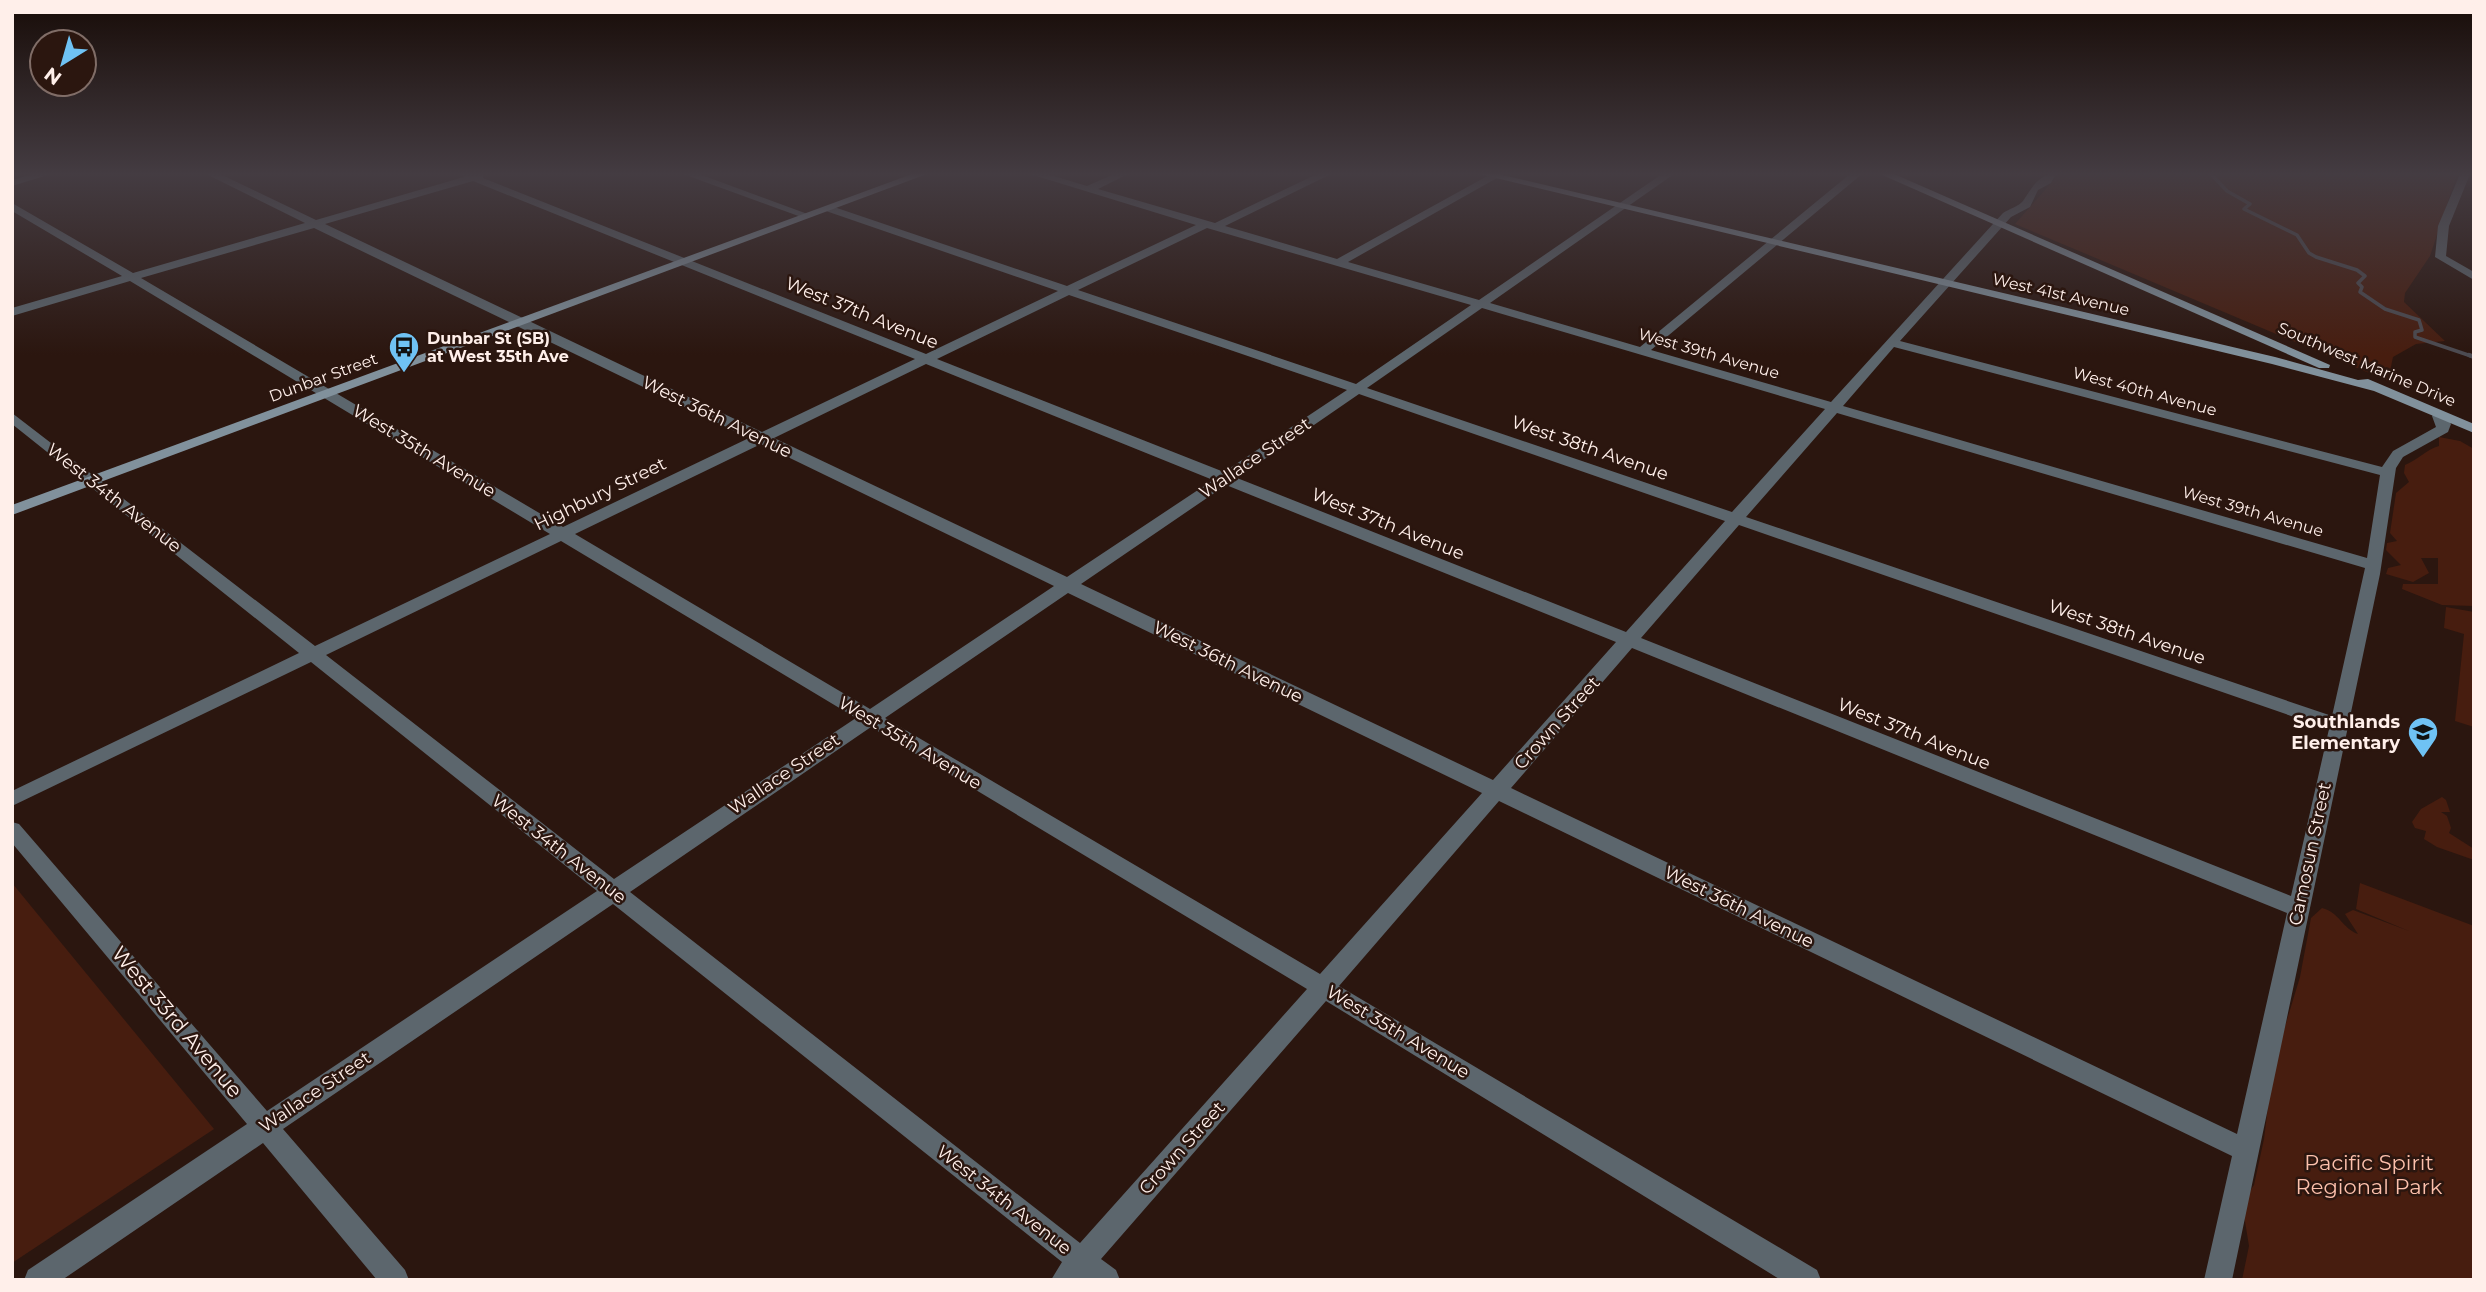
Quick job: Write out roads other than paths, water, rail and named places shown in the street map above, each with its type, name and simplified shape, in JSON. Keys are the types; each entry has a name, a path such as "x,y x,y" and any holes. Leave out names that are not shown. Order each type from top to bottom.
{"main road":[{"name":"Dunbar Street","path":"12,510 759,234"},
{"name":"West 41st Avenue","path":"1733,234 2320,373 2371,388"},
{"name":"Southwest Marine Drive","path":"2019,234 2371,388 2474,441"},
{"path":"2194,344 2223,337 2224,332 2216,320"},
{"name":"Southwest Marine Drive","path":"2245,333 2348,389 2441,422 2474,429"},
{"name":"West 41st Avenue","path":"2263,360 2348,389"}],"street":[{"name":"West 35th Avenue","path":"60,234 1324,988 1807,1280"},
{"path":"12,312 280,234"},
{"name":"West 36th Avenue","path":"337,234 2245,1150"},
{"name":"West 37th Avenue","path":"616,234 2298,908"},
{"name":"West 38th Avenue","path":"905,234 2338,725"},
{"name":"Highbury Street","path":"12,799 1067,289 1191,234"},
{"name":"West 39th Avenue","path":"1239,234 2373,565"},
{"path":"1338,263 1388,234"},
{"name":"Wallace Street","path":"38,1280 1357,389 1580,234"},
{"path":"1643,351 1786,234"},
{"name":"Crown Street","path":"1065,1280 1989,234"},
{"path":"2443,234 2439,247 2441,257 2474,278"},
{"name":"West 40th Avenue","path":"1893,343 2388,473"},
{"name":"West 34th Avenue","path":"12,417 1106,1280"},
{"path":"2388,473 2391,462 2398,454 2441,422"},
{"name":"Camosun Street","path":"2218,1280 2373,565 2388,473"},
{"name":"West 33rd Avenue","path":"12,829 395,1280"}],"waterway":[{"path":"2296,234 2309,253 2357,270 2365,276 2358,283 2362,287 2360,292 2385,309 2419,320 2422,330 2415,332 2415,337 2474,357 2469,355"}],"place":[{"name":"Dunbar St (SB) at West 35th Ave","path":"404,374"},
{"name":"Southlands Elementary","path":"2423,759"}],"park label":[{"name":"Pacific Spirit Regional Park","path":"2369,1175"}]}
